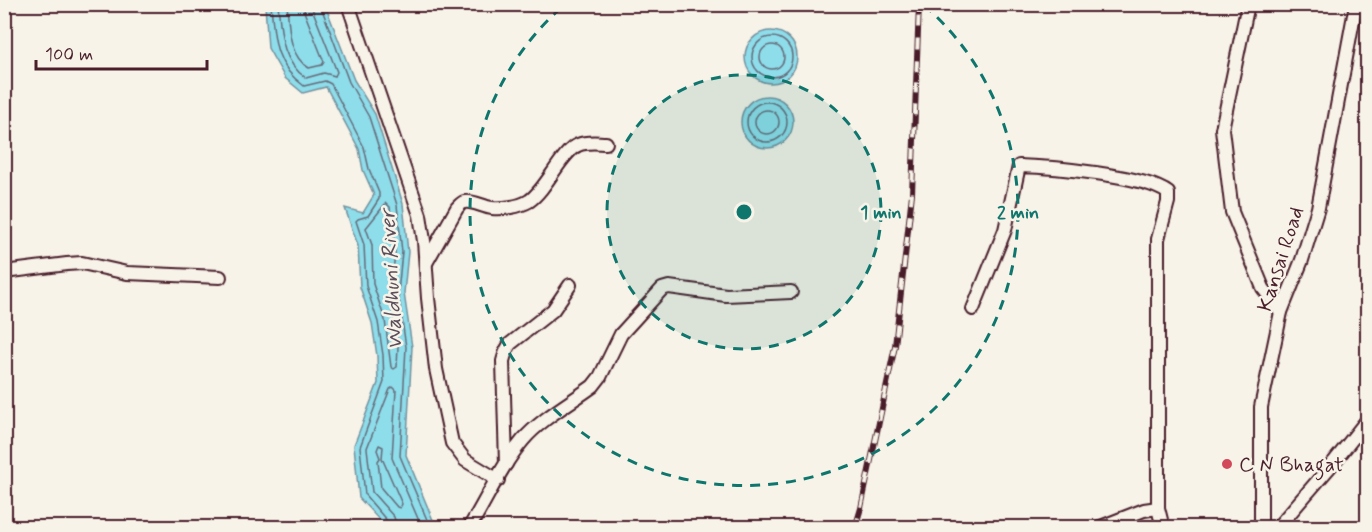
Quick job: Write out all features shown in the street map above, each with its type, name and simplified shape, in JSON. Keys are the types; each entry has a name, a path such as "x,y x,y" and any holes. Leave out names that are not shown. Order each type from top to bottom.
{"street":[{"path":"348,4 420,215 436,369 452,443 465,460 498,480"},
{"path":"1248,4 1222,129 1232,212 1263,288 1281,312"},
{"name":"Kansai Road","path":"1261,528 1262,406 1281,312 1302,260 1318,208 1356,4"},
{"path":"426,264 462,202 492,208 520,204 530,200 576,145 606,143"},
{"path":"973,309 1005,230 1019,166 1051,167 1133,180 1161,188 1168,193 1168,202 1158,239 1158,508 1163,528"},
{"path":"4,272 82,263 127,273 219,277"},
{"path":"506,464 503,361 506,351 510,344 553,310 570,285"},
{"path":"469,528 506,464 523,440 534,429 592,386 600,377 621,334 662,289 669,287 726,295 791,292"},
{"path":"1278,528 1368,419"},
{"path":"1098,528 1144,510 1158,508"}],"water":[{"name":"Waldhuni River","path":"265,5 325,5 354,80 375,114 403,204 408,252 404,293 412,347 406,455 433,520 442,527 386,527 359,498 354,445 378,383 377,356 372,323 360,287 358,246 345,208 363,213 374,195 363,170 359,149 326,87 303,93 285,78 268,48"},
{"path":"771,31 781,33 789,39 795,47 797,57 795,67 789,75 781,81 771,83 761,81 753,75 747,67 745,57 747,47 753,39 761,33"},
{"path":"767,96 777,98 785,104 791,112 793,122 791,132 785,140 777,146 767,148 757,146 749,140 743,132 741,122 743,112 749,104 757,98"}],"railway":[{"path":"855,528 895,346 912,194 919,4"}],"place":[{"name":"C N Bhagat","path":"1227,464"}]}
